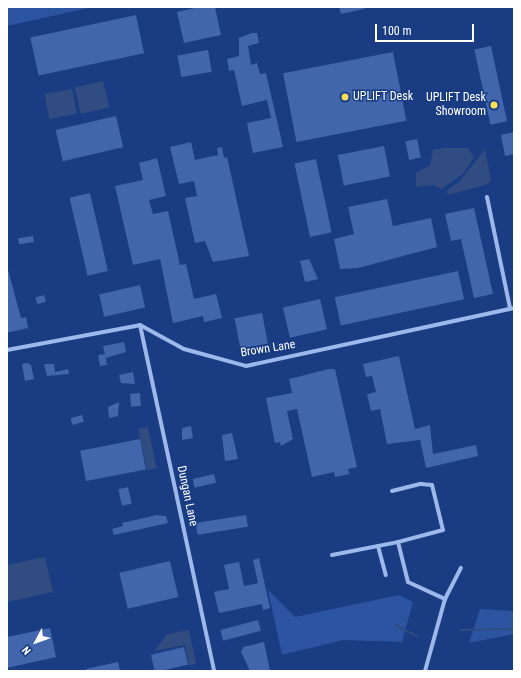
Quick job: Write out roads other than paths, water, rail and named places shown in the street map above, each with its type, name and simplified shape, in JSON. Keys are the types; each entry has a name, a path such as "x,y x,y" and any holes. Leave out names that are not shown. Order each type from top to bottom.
{"street":[{"path":"487,197 512,308"},
{"name":"Brown Lane","path":"140,325 184,349 246,366 512,308"},
{"path":"7,350 140,325"},
{"name":"Dungan Lane","path":"140,325 214,671"},
{"path":"332,555 398,542 443,530 432,485 421,484 392,491"},
{"path":"398,542 408,582 445,599"},
{"path":"378,546 386,576"},
{"path":"425,671 445,599 461,568"}],"waterway":[{"path":"395,625 417,636"},
{"path":"461,630 514,629"}],"place":[{"name":"UPLIFT Desk","path":"345,97"},
{"name":"UPLIFT Desk Showroom","path":"494,105"}]}
